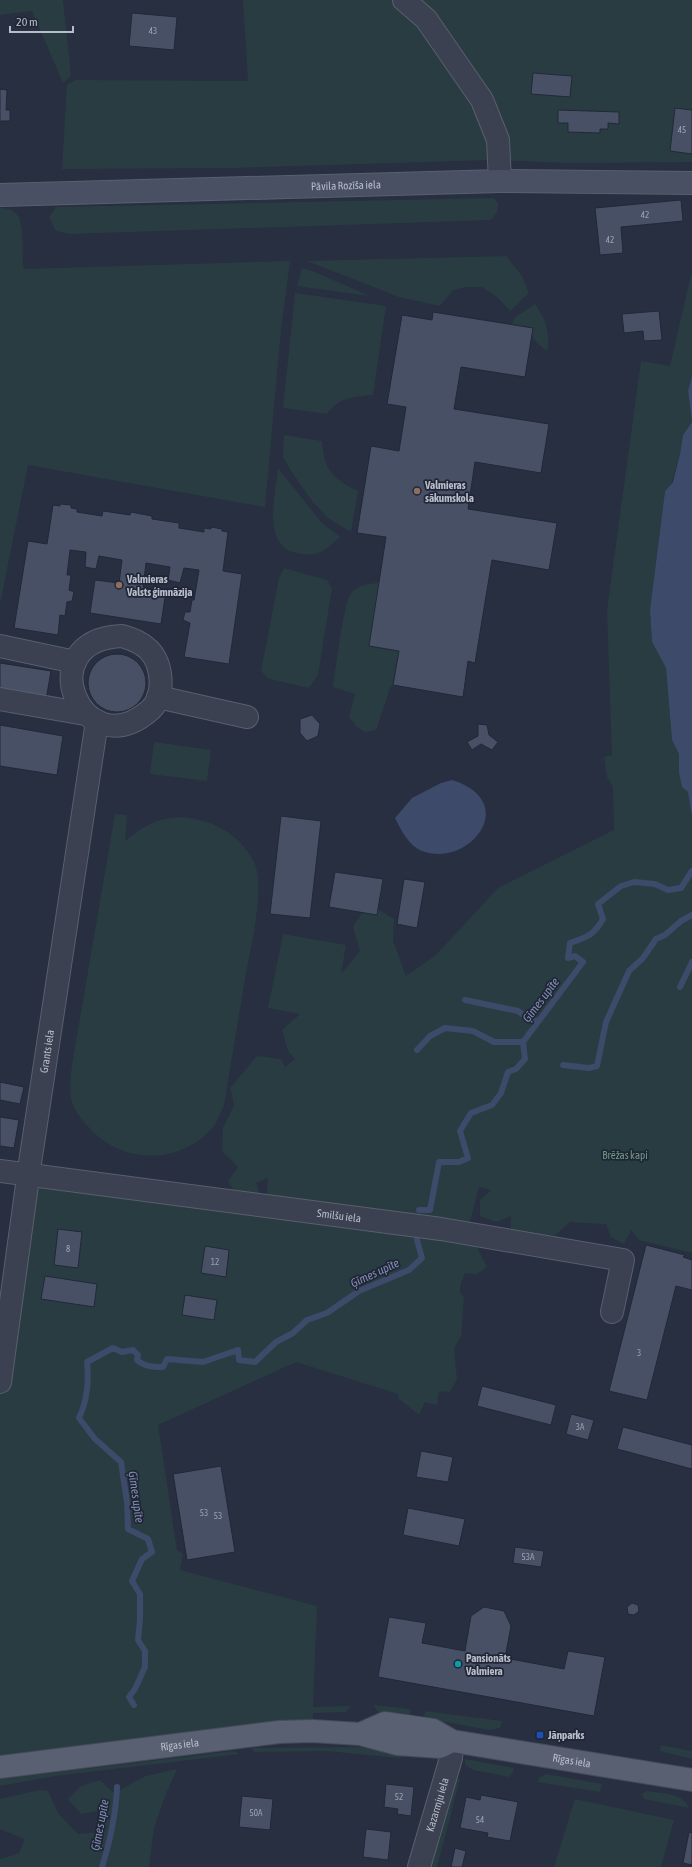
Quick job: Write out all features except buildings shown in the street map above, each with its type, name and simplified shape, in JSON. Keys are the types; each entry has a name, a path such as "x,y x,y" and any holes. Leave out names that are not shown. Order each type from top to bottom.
{"main road":[{"name":"Rīgas iela","path":"0,1767 279,1732 312,1731 360,1734 385,1723 433,1730 452,1741 692,1780"}],"street":[{"path":"404,0 426,19 482,100 498,140 500,181"},
{"name":"Pāvila Rozīša iela","path":"0,195 500,181 692,183"},
{"path":"0,699 91,717 112,725 127,724 141,718 155,706 161,678 157,663 149,650 137,641 122,636 106,636 94,641 83,650 75,662 71,675 72,689 77,702 91,717"},
{"path":"0,646 75,662"},
{"path":"158,697 247,717"},
{"name":"Grants iela","path":"0,1382 91,717"},
{"name":"Smilšu iela","path":"0,1171 441,1229 623,1260 612,1312"},
{"name":"Kazarmju iela","path":"419,1867 451,1758 452,1741"}],"green space":[{"path":"0,0 63,0 71,76 63,83 32,11 0,15"},
{"path":"243,0 692,0 692,162 569,163 492,160 233,168 62,169 67,85 75,80 248,81"},
{"path":"494,198 498,203 497,212 491,220 70,234 56,231 49,217 56,207"},
{"path":"0,208 10,209 17,214 20,221 22,230 24,269 290,261 281,329 265,507 28,465 0,604"},
{"path":"506,256 522,276 529,293 510,311 497,297 482,287 467,287 453,290 440,306 399,297 307,261"},
{"path":"302,268 315,272 370,296 297,286"},
{"name":"Brēžas kapi","path":"692,271 692,376 688,391 692,422 683,435 680,454 672,482 665,491 650,610 652,642 666,668 672,740 679,754 679,772 690,789 689,797 692,817 692,1253 639,1240 631,1230 624,1244 611,1237 606,1224 570,1222 555,1235 520,1236 511,1228 511,1216 496,1222 480,1216 480,1200 491,1190 479,1187 469,1226 474,1241 487,1267 477,1274 465,1273 461,1283 460,1292 464,1297 461,1336 454,1349 457,1379 450,1392 439,1391 437,1405 425,1402 419,1415 399,1399 398,1394 296,1362 158,1425 177,1550 183,1554 180,1570 317,1606 313,1707 351,1706 345,1712 313,1713 312,1731 0,1766 0,1382 29,1175 266,1206 268,1178 256,1183 261,1197 237,1196 228,1181 238,1167 222,1151 223,1128 234,1105 230,1088 257,1056 281,1059 285,1067 295,1059 288,1051 282,1030 300,1014 268,1008 283,934 346,945 341,974 360,951 353,926 366,908 379,910 394,919 393,941 406,976 435,956 498,888 614,830 613,787 607,777 604,757 612,755 607,610 641,361 670,366"},
{"path":"295,293 386,306 373,395 353,397 341,401 336,404 327,414 283,408"},
{"path":"535,304 542,315 548,331 547,351 537,343 532,336 533,328 512,325 514,318"},
{"path":"284,435 322,441 325,459 331,472 336,478 358,491 351,532 328,518 312,501 291,471 283,457"},
{"path":"278,468 322,523 340,537 325,550 310,555 296,553 285,548 278,540 274,530 273,518"},
{"path":"284,568 327,580 332,588 318,675 309,688 269,679 261,671 279,578"},
{"path":"379,583 369,646 399,651 393,685 390,688 376,730 365,732 356,726 349,717 355,694 333,687 343,620 349,597 353,591 359,587"},
{"path":"154,742 211,750 207,781 150,774"},
{"path":"115,814 127,815 125,841 153,823 172,818 183,817 194,819 221,828 240,842 245,848 254,862 257,873 258,903 256,919 224,1105 215,1125 200,1139 186,1148 154,1156 121,1150 106,1142 92,1131 80,1117 74,1107 71,1095 70,1083 73,1059"},
{"path":"374,1705 410,1709 410,1715 408,1718 383,1715 379,1713"},
{"path":"425,1711 502,1721 500,1728 490,1730 424,1718"},
{"path":"661,1745 692,1751 692,1759 660,1751"},
{"path":"373,1747 409,1751 406,1756 399,1758 326,1751 254,1752 252,1748"},
{"path":"234,1751 240,1754 55,1776 0,1786 0,1779"},
{"path":"465,1759 514,1768 509,1777 473,1770 465,1765"},
{"path":"177,1769 165,1796 154,1828 149,1867 0,1867 0,1859 19,1853 25,1839 0,1829 0,1799 39,1790 48,1791 58,1813 78,1834 99,1832 108,1809 81,1814 68,1799 81,1786 100,1780 114,1793 146,1776"},
{"path":"546,1774 602,1784 600,1792 537,1782 540,1777"},
{"path":"455,1779 460,1779 437,1867 429,1867"},
{"path":"646,1791 664,1793 677,1797 682,1799 689,1808 644,1799 642,1794"},
{"path":"575,1799 674,1820 661,1867 554,1867"}],"water":[{"path":"692,376 692,422 688,391"},
{"path":"692,422 692,817 688,792 682,787 679,772 679,754 672,740 666,668 652,642 650,610 665,491 673,482 683,435"},
{"path":"452,780 473,790 483,803 486,817 481,830 471,842 456,851 440,854 417,849 409,842 395,818 412,798 441,783"}],"waterway":[{"name":"Ģīmes upīte","path":"419,1210 430,1210 439,1162 459,1162 468,1158 460,1131 471,1113 492,1105 501,1093 508,1072 516,1069 525,1059 523,1042 583,962 575,956 568,958 570,943 590,935 600,924 603,919 598,904 621,886 634,882 655,884 668,890 681,888 692,871"},
{"path":"563,1065 589,1068 597,1066 606,1022 629,971 643,958 656,939 665,935 681,921 692,915"},
{"path":"680,987 692,962"},
{"path":"465,1000 518,1011 526,1017 537,1021"},
{"path":"417,1050 430,1036 445,1028 473,1031 494,1042 523,1042"},
{"name":"Ģīmes upīte","path":"134,1705 129,1697 135,1689 145,1667 145,1651 138,1640 140,1594 132,1581 142,1559 152,1552 148,1539 128,1529 127,1502 121,1462 95,1439 79,1418 87,1391 87,1362 113,1348 122,1352 133,1350 138,1355 137,1360 152,1367 163,1367 167,1359 203,1362 238,1350 239,1360 255,1362 276,1342 293,1333 307,1320 327,1313 359,1291 409,1270 422,1258 417,1240"},
{"name":"Ģīmes upīte","path":"102,1867 112,1827 117,1787"}],"place":[{"name":"Valmieras sākumskola","path":"417,491"},
{"name":"Valmieras Valsts ģimnāzija","path":"119,585"},
{"name":"Pansionāts Valmiera","path":"458,1664"},
{"name":"Jāņparks","path":"540,1735"}]}
